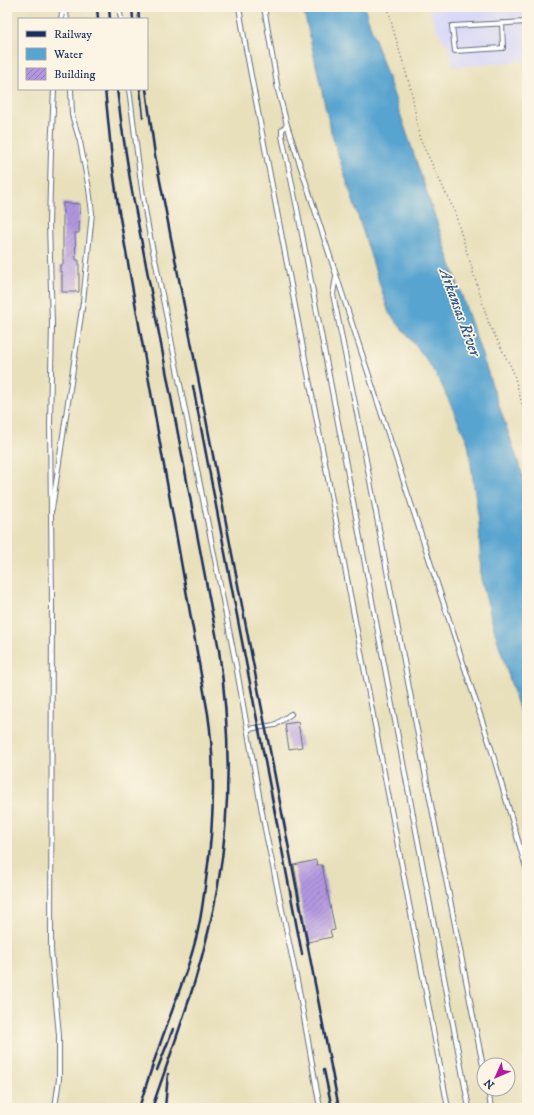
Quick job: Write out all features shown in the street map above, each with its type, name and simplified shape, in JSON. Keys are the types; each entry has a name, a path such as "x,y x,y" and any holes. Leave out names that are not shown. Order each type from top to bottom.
{"lane":[{"path":"61,18 64,7"},
{"path":"64,7 67,18"},
{"path":"119,7 121,18"},
{"path":"239,7 448,1108"},
{"path":"264,7 278,90 287,125 370,377 396,462 491,748 527,871"},
{"path":"502,23 503,48 455,51 452,26 502,23 527,22"},
{"path":"54,90 49,224 52,323 50,424 52,640 51,950 59,1034 59,1079 55,1108"},
{"path":"50,520 83,302 92,213 82,150 72,115 71,90"},
{"path":"129,90 147,222 233,649 266,829 299,990 320,1108"},
{"path":"287,125 282,130 282,136 469,1108"},
{"path":"336,277 333,294 481,1057"},
{"path":"248,729 275,725 291,714"},
{"path":"489,1097 491,1108"}],"path":[{"path":"388,7 412,93 419,138 454,210 489,324 513,371 527,422"}],"shaded area":[{"path":"428,7 527,7 527,61 453,67 448,45 443,41 434,24"}],"water":[{"name":"Arkansas River","path":"303,7 364,7 527,488 527,735 495,632 481,579 479,522 468,443 440,381 424,356 389,313 331,132"}],"building":[{"path":"63,203 80,204 79,233 75,233 76,260 79,260 79,292 62,292 62,272 60,272 60,265 63,265"},
{"path":"298,722 302,747 289,749 285,724"},
{"path":"316,860 317,865 322,865 335,930 330,931 332,937 308,942 294,865"}],"railway":[{"path":"97,7 98,18"},
{"path":"109,7 110,18"},
{"path":"132,7 133,18"},
{"path":"138,7 139,18"},
{"path":"105,90 113,170 119,212 208,714 211,735 213,776 211,838 199,927 193,951 139,1108"},
{"path":"117,90 131,186 219,650 223,679 227,738 227,798 218,885 206,942 190,998 152,1108"},
{"path":"140,90 143,117"},
{"path":"146,90 155,155 339,1108"},
{"path":"193,386 302,954"},
{"path":"157,1070 173,1029"},
{"path":"324,1070 332,1108"},
{"path":"165,1108 168,1074"}]}
